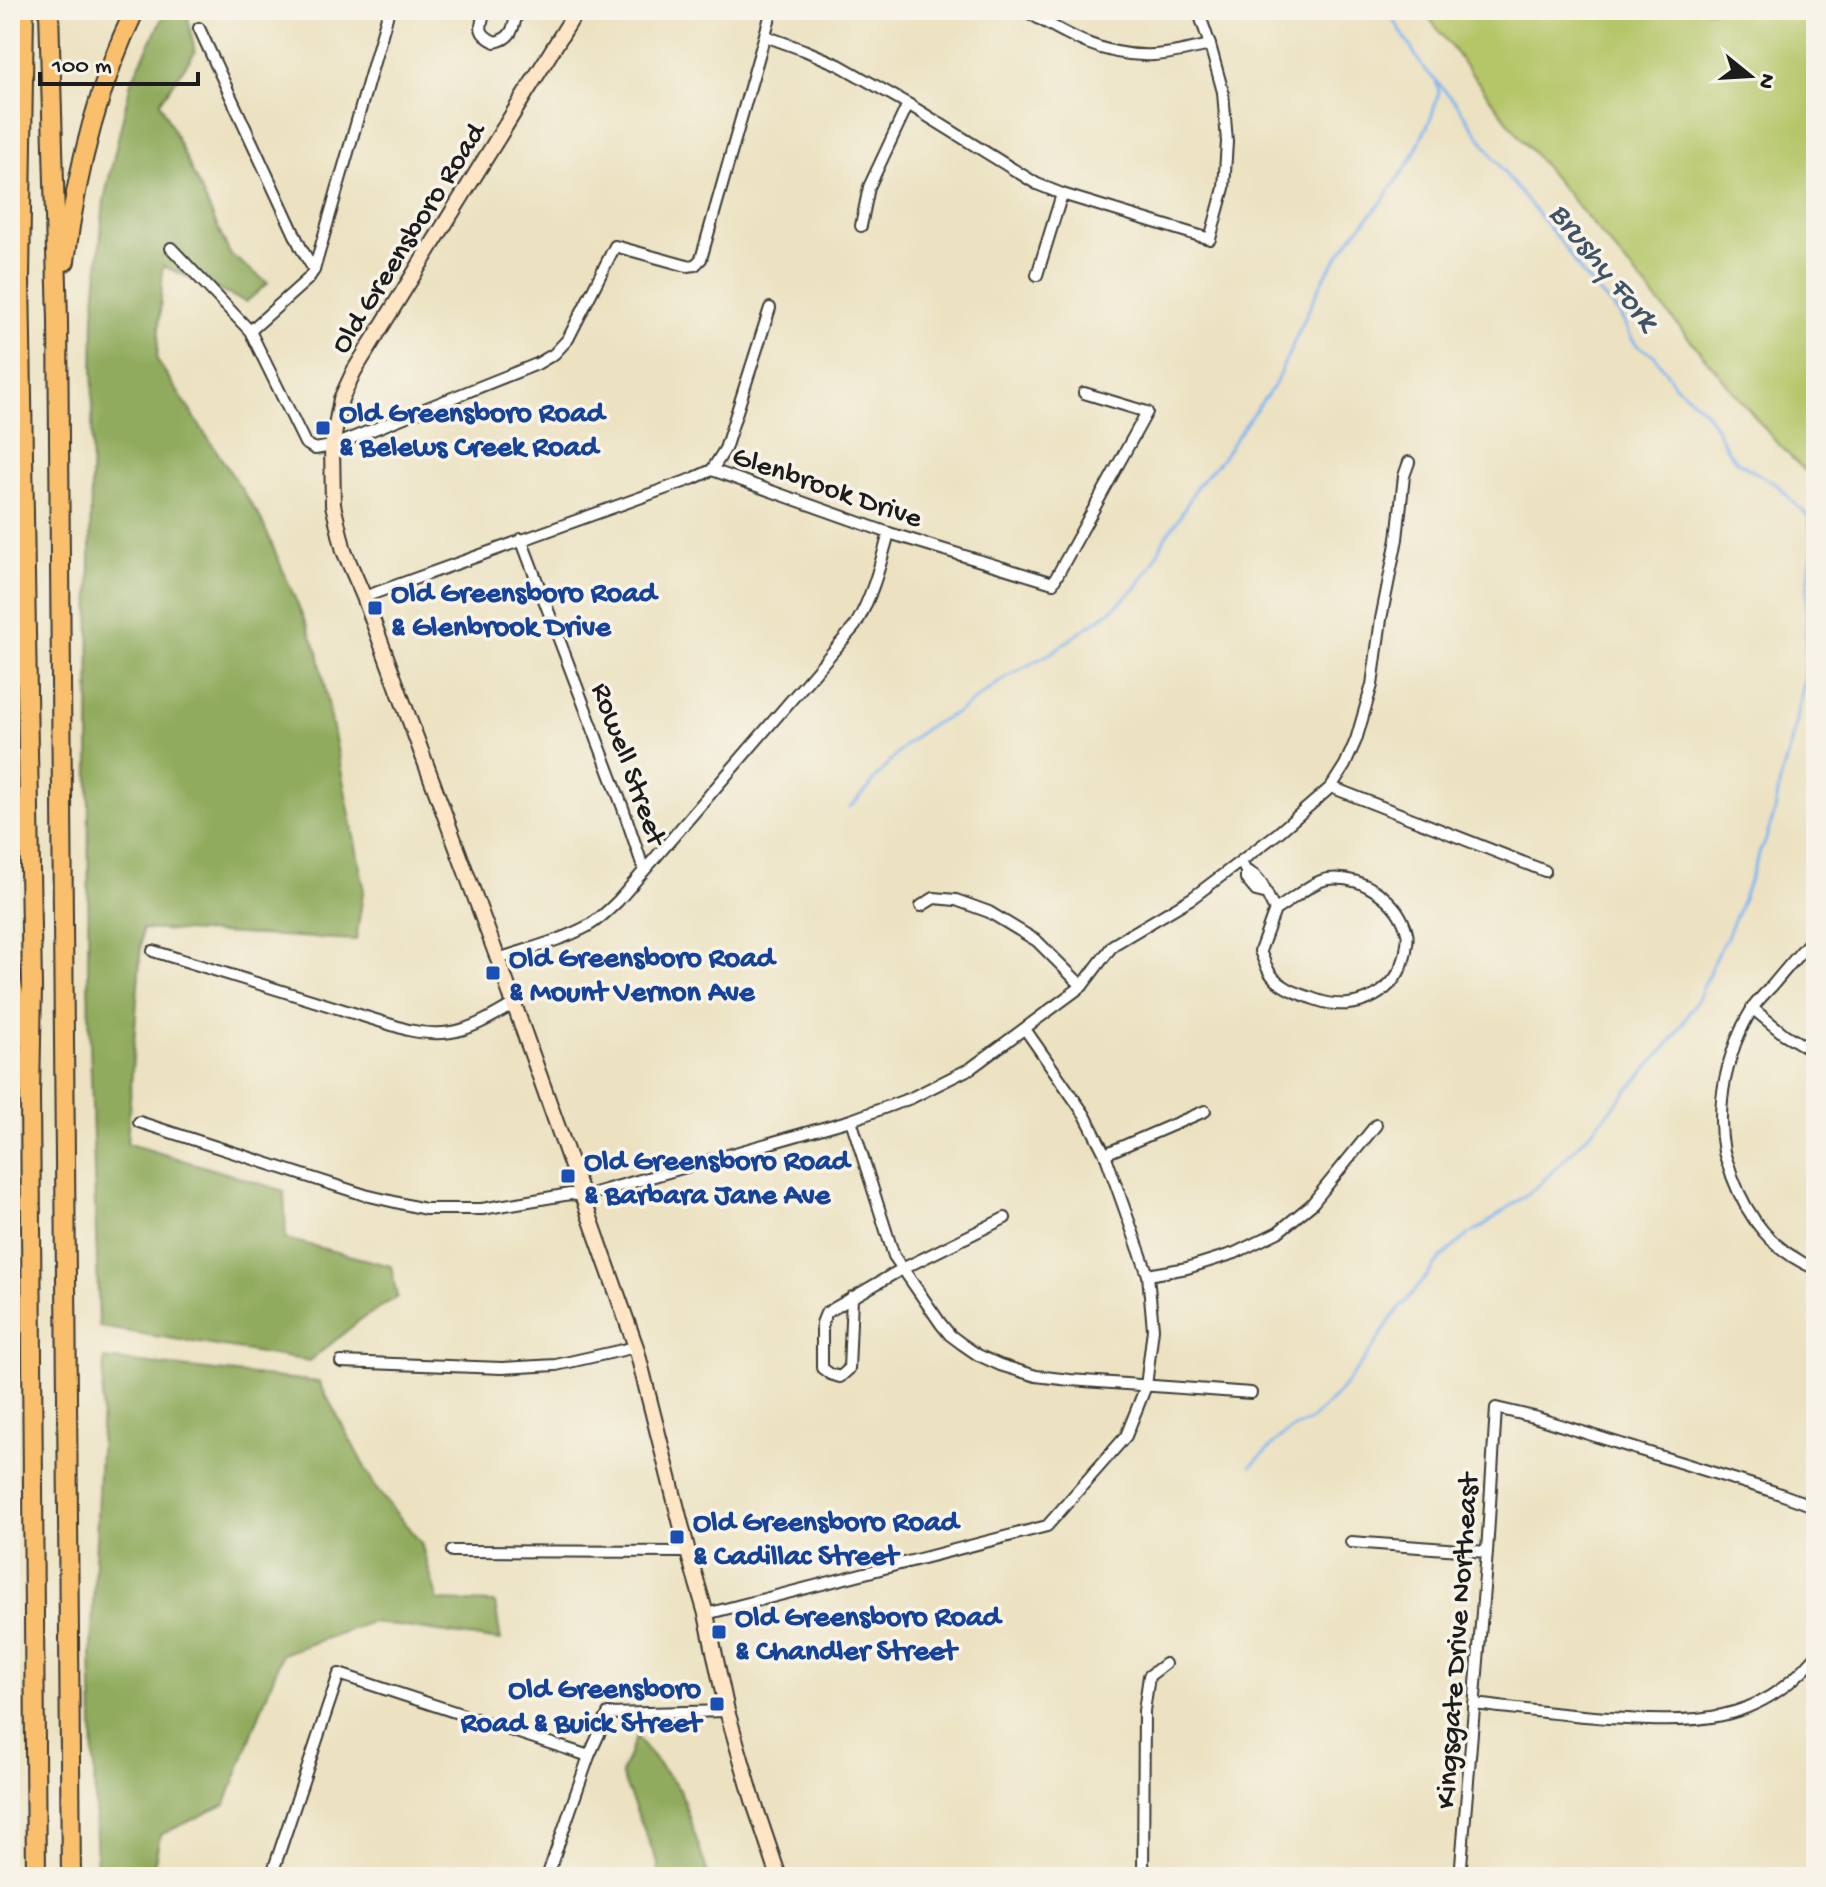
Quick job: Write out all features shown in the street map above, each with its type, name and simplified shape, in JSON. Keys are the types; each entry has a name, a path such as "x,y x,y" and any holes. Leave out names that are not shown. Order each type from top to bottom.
{"highway":[{"path":"24,10 20,199 32,987 30,1095 36,1877"},
{"path":"49,10 58,320 71,1877"},
{"path":"58,320 71,216 84,150 111,64 135,10"},
{"path":"10,307 20,199"},
{"path":"10,973 30,1095"}],"street":[{"path":"250,331 314,270 389,10"},
{"path":"485,10 481,32 495,42 506,39 512,32 518,10"},
{"name":"Old Greensboro Road","path":"577,10 354,371 341,399 332,446 334,508 344,551 364,597 498,959 636,1347 706,1614 727,1711 779,1877"},
{"path":"171,248 250,331 305,443 315,449 332,446 537,364 554,354 568,339 615,246 687,266 695,265 701,259 772,10"},
{"path":"1024,10 1078,41 1115,52 1153,55 1210,45"},
{"path":"765,36 839,65 1037,184 1210,239 1224,188 1227,142 1223,92 1198,10"},
{"path":"199,28 314,270"},
{"path":"861,226 869,187 908,104"},
{"path":"1037,275 1062,194"},
{"path":"712,470 725,449 770,308"},
{"name":"Glenbrook Drive","path":"364,597 712,470 889,533 1053,583 1147,412 1084,393"},
{"path":"139,1122 365,1195 425,1209 482,1209 570,1194 584,1196 851,1120 911,1098 971,1068 1082,986 1113,945 1243,866 1331,787 1356,740 1372,685 1397,539 1404,476 1409,462"},
{"path":"498,959 588,926 618,901 855,626 873,588 889,533"},
{"name":"Rowell Street","path":"521,539 644,870"},
{"path":"1331,787 1545,871"},
{"path":"1243,866 1264,886 1264,893 1275,910"},
{"path":"1326,879 1351,880 1378,890 1396,911 1408,935 1404,962 1393,983 1371,999 1348,1005 1325,1003 1286,988 1270,974 1260,951 1275,910 1326,879"},
{"path":"921,906 934,898 956,900 989,912 1037,941 1082,986"},
{"path":"1816,934 1752,1008 1726,1075 1721,1114 1724,1153 1751,1217 1773,1242 1816,1269"},
{"path":"153,951 430,1035 453,1032 479,1023 514,1004"},
{"path":"1752,1008 1784,1034 1816,1053"},
{"path":"706,1614 1047,1526 1126,1436 1146,1386 1153,1329 1148,1275 1105,1154 1085,1115 1025,1029"},
{"path":"1105,1154 1205,1111"},
{"path":"851,1120 894,1256 950,1335 978,1355 1036,1376 1251,1393"},
{"path":"1148,1275 1187,1268 1235,1253 1278,1232 1311,1205 1376,1125"},
{"path":"852,1297 849,1369 840,1377 822,1368 822,1323 826,1313 852,1297 902,1269 1005,1218"},
{"path":"341,1362 516,1367 556,1365 636,1347"},
{"name":"Kingsgate Drive Northeast","path":"1460,1877 1496,1408 1745,1482 1816,1507"},
{"path":"1351,1542 1487,1552"},
{"path":"452,1551 688,1552"},
{"path":"1474,1704 1651,1721 1709,1719 1732,1713 1775,1692 1816,1656"},
{"path":"1143,1877 1144,1711 1149,1676 1165,1664"},
{"path":"271,1877 339,1674 589,1756"},
{"path":"547,1877 589,1756 608,1714 727,1711"}],"green space":[{"path":"166,10 193,10 188,17 195,52 160,102 230,254 268,283 246,302 163,266 157,360 261,519 318,652 364,887 356,940 142,929 127,1143 284,1191 286,1239 391,1266 397,1297 360,1320 310,1361 99,1327 88,983 94,315 104,200 131,82"},
{"path":"1423,10 1816,10 1816,479 1776,442 1523,141"},
{"path":"104,1359 319,1382 377,1490 421,1543 438,1601 495,1603 501,1641 371,1622 282,1654 226,1804 160,1835 152,1877 97,1877 91,1650"},
{"path":"636,1737 680,1790 709,1877 657,1877 658,1863 621,1774"}],"waterway":[{"name":"Brushy Fork","path":"1382,10 1394,20 1422,66 1457,104 1509,179 1560,241 1583,275 1620,315 1632,339 1654,355 1675,385 1703,409 1736,461 1777,485 1816,525"},
{"path":"850,807 906,744 929,726 958,712 1008,676 1051,653 1113,609 1136,588 1197,486 1220,461 1274,386 1328,271 1411,160 1431,118 1439,92 1436,82"},
{"path":"1251,1466 1279,1439 1310,1421 1335,1397 1392,1318 1442,1257 1469,1234 1537,1187 1588,1135 1666,1047 1699,997 1764,845 1796,725 1805,675 1807,592 1813,546 1808,514"}],"place":[{"name":"Old Greensboro Road & Belews Creek Road","path":"323,428"},
{"name":"Old Greensboro Road & Glenbrook Drive","path":"375,608"},
{"name":"Old Greensboro Road & Mount Vernon Ave","path":"493,973"},
{"name":"Old Greensboro Road & Barbara Jane Ave","path":"568,1176"},
{"name":"Old Greensboro Road & Cadillac Street","path":"677,1537"},
{"name":"Old Greensboro Road & Chandler Street","path":"719,1632"},
{"name":"Old Greensboro Road & Buick Street","path":"717,1704"}]}
